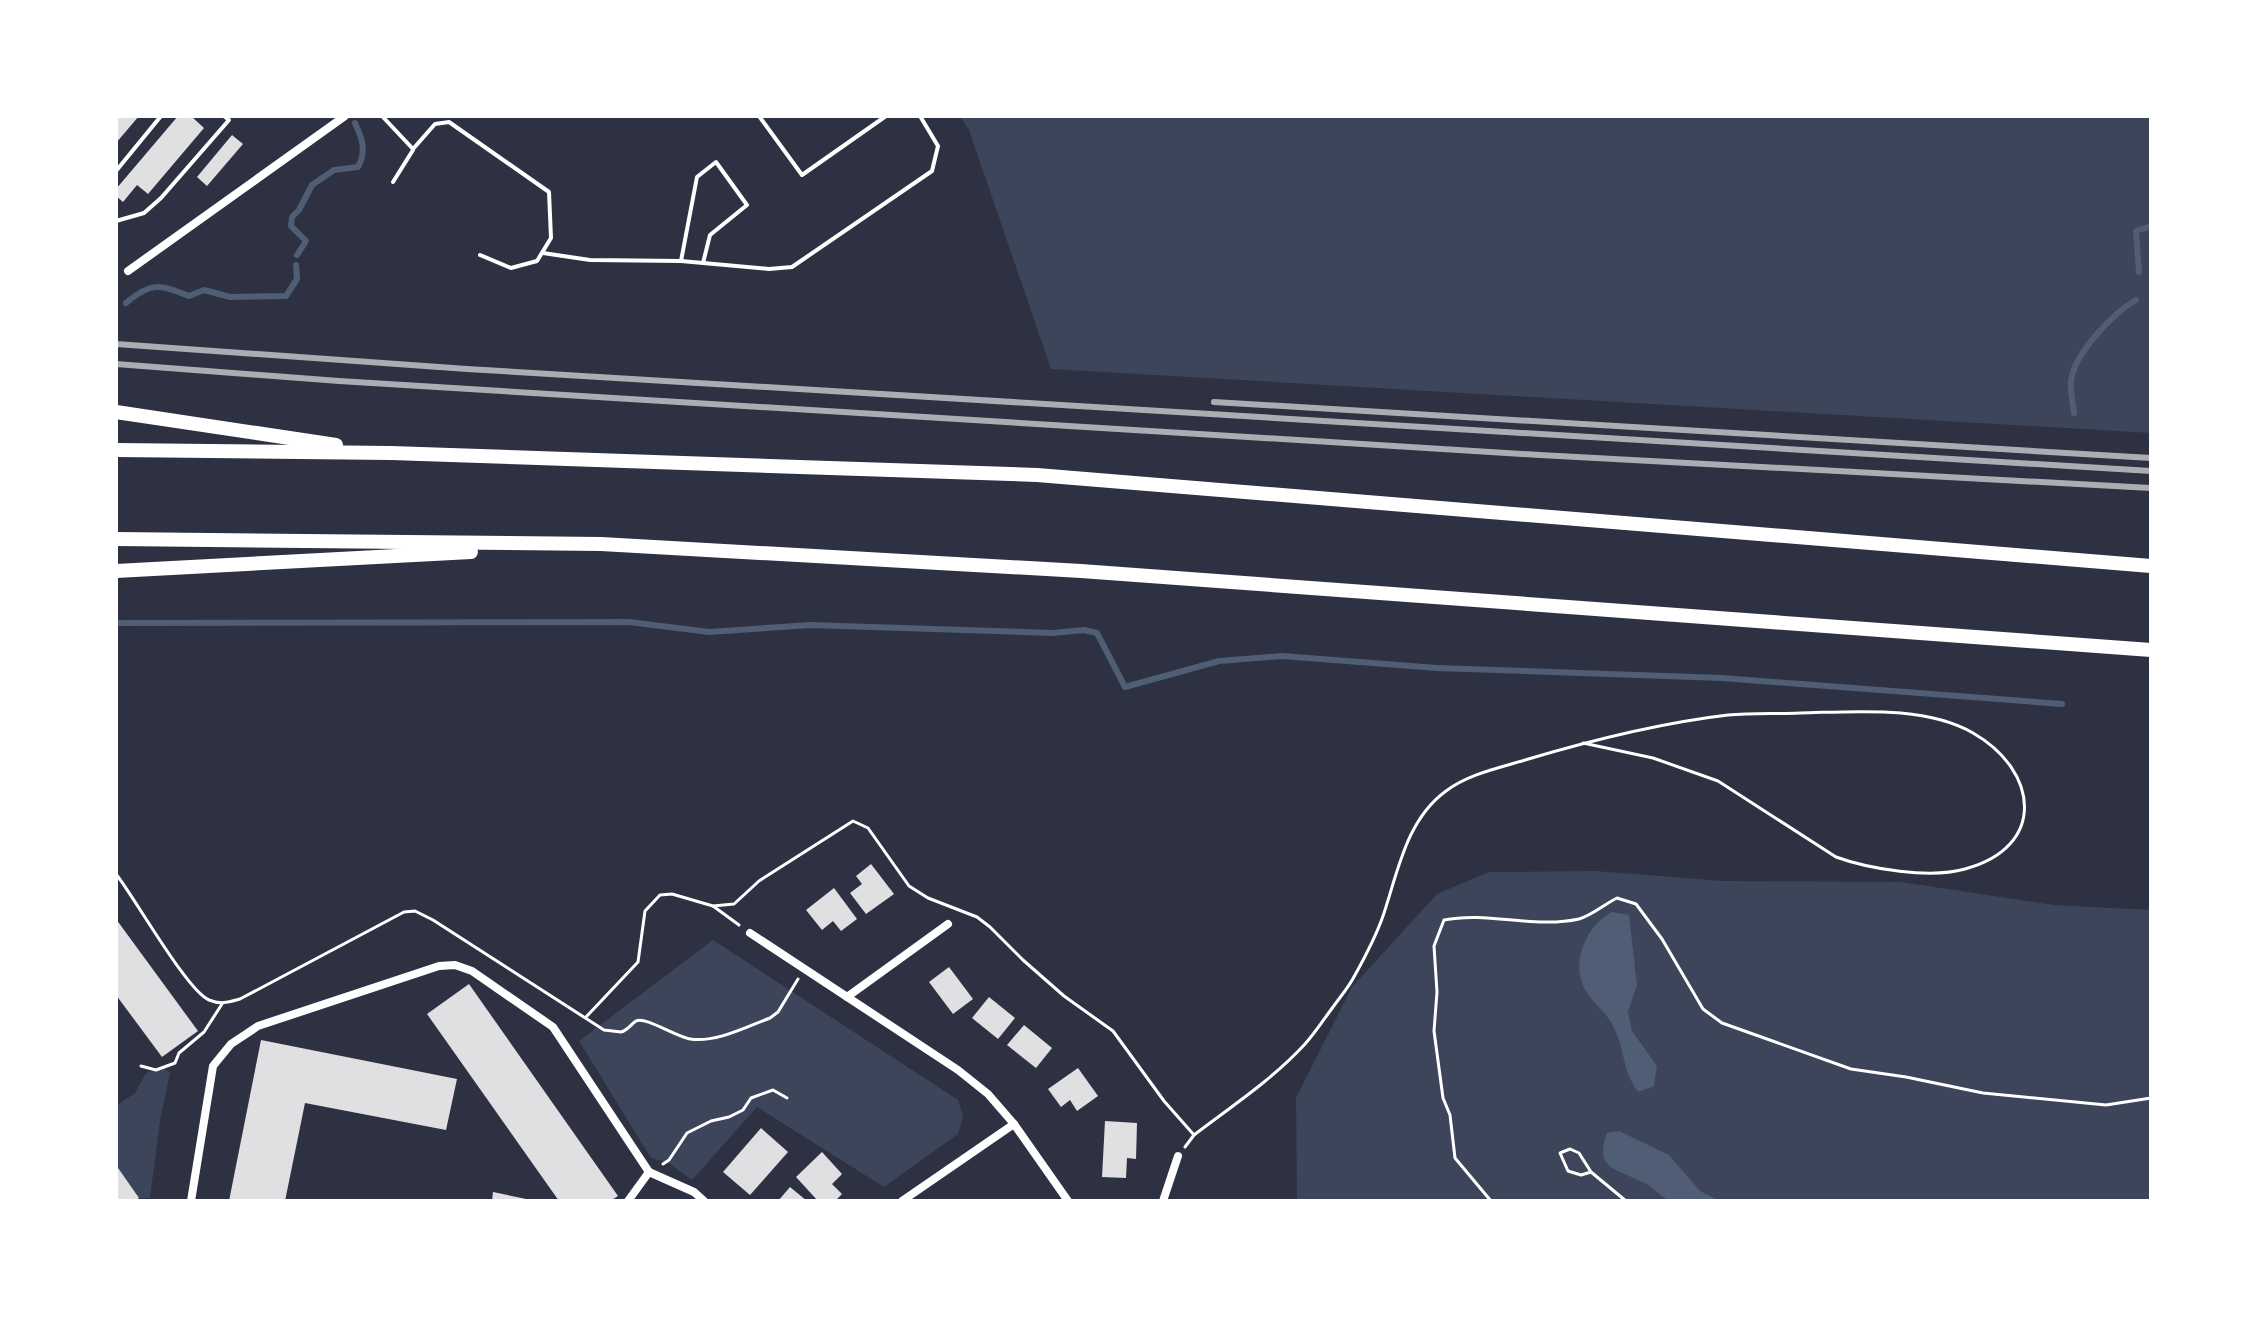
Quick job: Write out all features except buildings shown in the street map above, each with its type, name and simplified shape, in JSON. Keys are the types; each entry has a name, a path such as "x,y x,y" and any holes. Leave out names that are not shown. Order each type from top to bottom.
{"highway":[{"path":"116,412 391,453"},
{"path":"116,450 391,453 1037,475 2151,566"},
{"path":"116,539 601,544 1081,571 2151,650"},
{"path":"116,571 601,544"}],"street":[{"path":"128,271 345,116"},
{"path":"847,997 948,924"},
{"path":"750,933 958,1070 988,1094 1014,1124 1068,1201"},
{"path":"191,1201 213,1066 231,1044 258,1026 439,966 455,965 472,971 553,1027 649,1172 694,1192 704,1201"},
{"path":"902,1201 1014,1124"},
{"path":"1163,1201 1178,1156"},
{"path":"628,1201 649,1172"}],"lane":[{"path":"116,171 161,116"},
{"path":"116,221 144,213 161,198 229,120 224,116"},
{"path":"382,116 413,149"},
{"path":"759,116 802,175 886,116"},
{"path":"543,253 590,260 681,261 769,269 792,267 932,171 938,146 920,116"},
{"path":"393,182 413,149 435,124 449,122 549,192 551,238 537,261 511,268 480,255"},
{"path":"681,261 697,177 716,162 747,205 710,235 703,263"}],"path":[{"path":"1194,1135 1271,1077 1306,1043 1354,978 1382,920 1401,858 1418,821 1446,791 1478,774 1583,743 1627,732 1730,715 1870,711 1935,718 1973,733 1997,752 2015,774 2025,796 2026,817 2016,837 2001,853 1961,871 1926,872 1858,865 1836,857 1718,781 1653,758 1583,743"},
{"path":"116,874 184,974 206,999 222,1004 240,999 404,912 415,911 423,913 604,1030 626,1030 638,1020 645,1020 670,1033 691,1039 713,1038 770,1018 778,1012 805,969"},
{"path":"1491,1201 1455,1158 1434,1031 1437,992 1434,946 1444,920 1462,916 1539,923 1582,919 1617,898 1636,904 1662,939 1703,1009 1722,1023 1851,1069 1983,1093 2106,1105 2151,1098"},
{"path":"713,906 750,933"},
{"path":"141,1066 156,1070 175,1063 179,1053 204,1032 222,1004"},
{"path":"649,1172 669,1160 687,1133 743,1110 751,1098 773,1090 787,1098"},
{"path":"1591,1172 1581,1175 1568,1171 1560,1153 1570,1149 1579,1153 1591,1172 1626,1201"}],"shaded area":[{"path":"960,116 2151,116 2151,433 1051,369 969,130"},
{"path":"1595,871 1723,881 1901,882 2054,905 2151,910 2151,1201 1297,1201 1296,1098 1352,987 1437,894 1489,872"},
{"path":"1612,912 1629,915 1637,985 1628,1012 1632,1031 1657,1066 1654,1086 1638,1092 1629,1075 1614,1028 1587,993 1580,971 1580,959 1587,937 1602,918"},
{"path":"713,940 958,1100 963,1117 958,1134 884,1187 757,1107 692,1180 669,1163 651,1158 579,1041"},
{"path":"163,1067 170,1073 150,1198 139,1198 116,1165 116,1106 135,1093 146,1073"},
{"path":"1619,1131 1669,1155 1700,1191 1720,1201 1670,1201 1610,1166 1605,1161 1603,1145 1607,1133"}],"waterway":[{"path":"297,255 306,241 291,226 292,217 312,185 334,170 358,167 361,161 362,145 355,123"},
{"path":"2139,272 2136,231 2151,226"},
{"path":"126,303 142,291 156,287 189,296 204,290 230,297 286,296 297,279 296,265"},
{"path":"2074,413 2071,381 2079,359 2106,324 2136,300"},
{"path":"116,623 629,622 709,632 810,625 1053,633 1084,630 1097,633 1125,687 1219,661 1282,656 1437,668 1722,678 2062,704"}],"railway":[{"path":"116,344 467,369 2151,471"},
{"path":"116,364 339,381 1540,455 2151,488"},
{"path":"1214,402 2151,458"}]}
